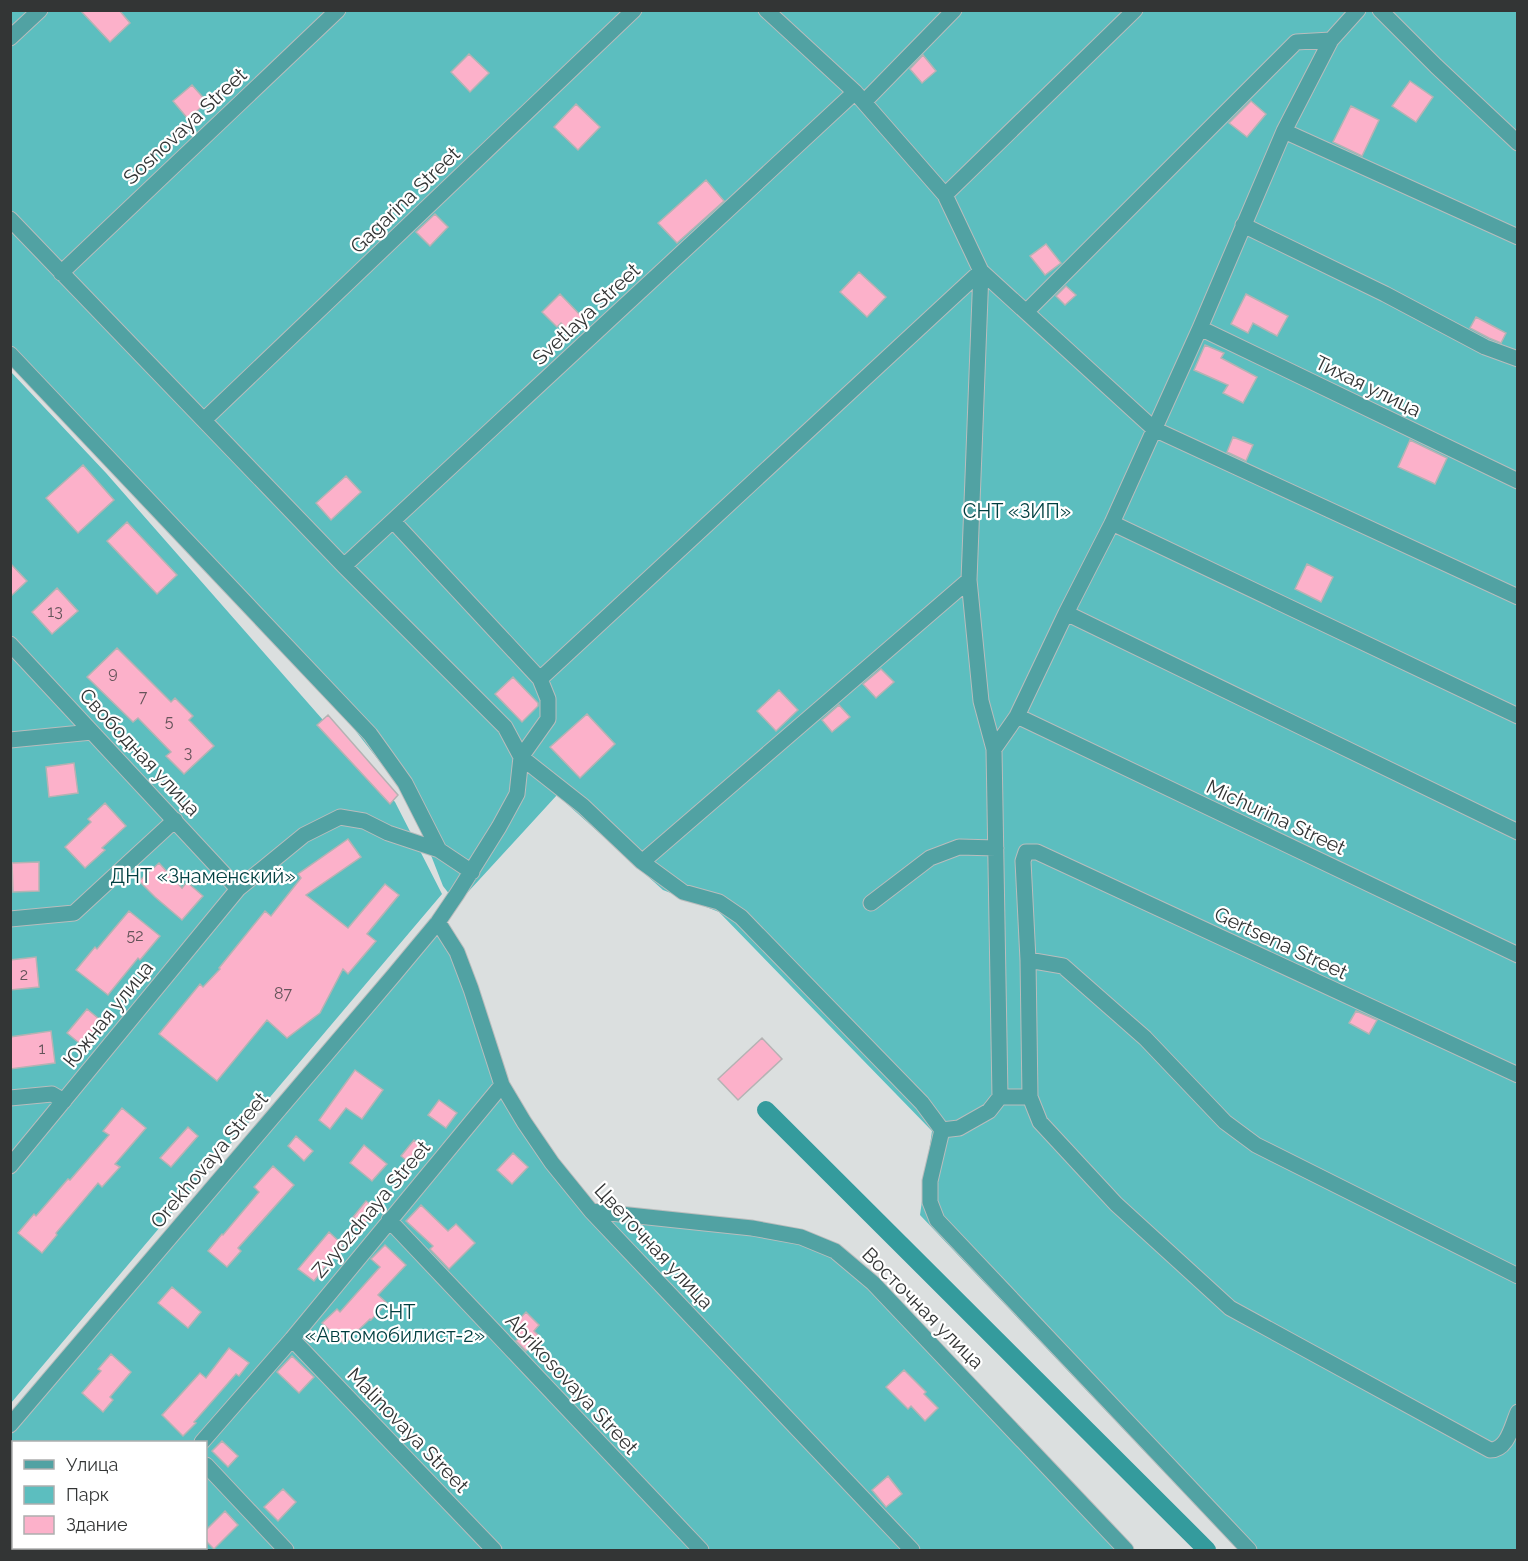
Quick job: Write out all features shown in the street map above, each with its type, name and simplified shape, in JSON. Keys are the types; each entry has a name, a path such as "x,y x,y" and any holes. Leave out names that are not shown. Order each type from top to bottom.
{"street":[{"path":"10,38 40,10"},
{"name":"Sosnovaya Street","path":"61,273 338,10"},
{"name":"Gagarina Street","path":"204,420 634,10"},
{"path":"766,10 860,97 945,195 981,271 1154,429 1518,597"},
{"name":"Svetlaya Street","path":"344,566 954,10"},
{"path":"945,195 1135,10"},
{"path":"994,750 1017,716 1112,524 1200,328 1284,131 1331,40 1358,10"},
{"path":"1380,10 1518,143"},
{"path":"1026,312 1296,42 1331,40"},
{"path":"1284,131 1518,237"},
{"path":"10,219 344,566 505,727 521,757 584,806 642,862 683,892 719,902 741,917 922,1103 942,1130 930,1181 930,1202 937,1220 1249,1551"},
{"path":"1243,225 1385,294 1485,347 1518,359"},
{"path":"942,1130 959,1128 988,1111 1000,1097 994,750 981,701 969,580 981,271"},
{"path":"540,679 981,271"},
{"name":"Тихая улица","path":"1200,328 1518,481"},
{"path":"10,354 370,734 405,783 439,850 472,872"},
{"path":"393,521 540,679 548,699 548,719 521,757"},
{"path":"1112,524 1518,716"},
{"path":"642,862 969,580"},
{"path":"1066,613 1518,832"},
{"name":"Свободная улица","path":"10,644 238,889"},
{"name":"Michurina Street","path":"1017,716 1518,955"},
{"path":"10,740 92,732"},
{"name":"Orekhovaya Street","path":"10,1425 438,922 472,872 517,794 521,757"},
{"name":"Южная улица","path":"10,1166 238,889 304,835 340,817 364,821 388,833 439,850"},
{"path":"10,919 74,913 175,820"},
{"path":"871,903 930,858 959,847 996,848"},
{"name":"Gertsena Street","path":"1028,960 1023,861 1026,852 1036,852 1518,1076"},
{"name":"Цветочная улица","path":"438,922 457,952 502,1085 552,1163 591,1211 912,1551"},
{"path":"1518,1276 1256,1145 1225,1122 1145,1038 1063,966 1028,960 1030,1097 1040,1122 1116,1204 1230,1308 1490,1450 1497,1450 1504,1445 1518,1412"},
{"name":"Zvyozdnaya Street","path":"204,1441 292,1339 502,1085"},
{"path":"10,1098 52,1094 64,1101"},
{"path":"1000,1097 1030,1097"},
{"name":"Восточная улица","path":"591,1211 752,1228 801,1237 835,1251 873,1282 1126,1551"},
{"name":"Abrikosovaya Street","path":"389,1220 701,1551"},
{"name":"Malinovaya Street","path":"292,1339 494,1551"},
{"path":"207,1466 286,1551"}],"green space":[{"name":"СНТ «ЗИП»","path":"11,11 1517,11 1517,1550 1238,1550 920,1215 932,1131 719,912 663,890 557,795 457,904 443,886 409,799 351,725 11,359"},
{"name":"ДНТ «Знаменский»","path":"11,372 106,473 395,802 442,894 11,1403"},
{"name":"СНТ «Автомобилист-2»","path":"438,922 502,1085 591,1211 752,1228 835,1251 1126,1550 11,1550 11,1425"}],"building":[{"path":"80,10 119,10 130,23 110,42"},
{"path":"469,54 489,73 470,92 451,72"},
{"path":"923,55 936,71 922,83 910,69"},
{"path":"1410,81 1433,97 1416,122 1392,106"},
{"path":"192,85 207,102 188,119 173,101"},
{"path":"1251,101 1266,114 1247,137 1229,123"},
{"path":"576,104 600,127 578,150 554,127"},
{"path":"1351,106 1379,120 1362,156 1333,142"},
{"path":"706,180 724,201 677,243 658,223"},
{"path":"435,214 448,227 430,246 416,232"},
{"path":"1046,244 1061,263 1045,275 1030,256"},
{"path":"859,272 886,297 867,317 840,292"},
{"path":"1066,286 1076,295 1065,305 1056,296"},
{"path":"560,294 585,320 571,333 561,323 557,327 542,312"},
{"path":"1246,294 1288,316 1277,336 1253,323 1248,333 1231,324"},
{"path":"1476,317 1506,333 1501,343 1470,328"},
{"path":"1205,345 1224,353 1221,358 1257,377 1243,403 1223,393 1228,385 1194,370"},
{"path":"1233,437 1253,445 1246,461 1227,452"},
{"path":"1410,440 1447,458 1435,484 1398,467"},
{"path":"83,465 114,500 78,533 46,498"},
{"path":"346,476 361,492 331,520 316,503"},
{"path":"127,522 177,575 157,594 107,541"},
{"path":"10,563 27,581 10,597"},
{"path":"1307,564 1333,577 1321,602 1295,589"},
{"path":"57,588 78,611 52,634 32,612"},
{"path":"117,648 171,702 175,698 193,716 189,720 214,746 184,774 166,756 171,752 138,718 133,722 87,677"},
{"path":"881,669 894,682 876,698 863,684"},
{"path":"513,677 538,703 538,706 522,722 495,694"},
{"path":"779,690 798,710 776,731 757,711"},
{"path":"839,705 850,717 832,732 822,720"},
{"path":"587,714 615,744 580,778 550,747"},
{"path":"328,715 398,795 390,804 317,725"},
{"path":"74,763 78,793 49,797 46,767"},
{"path":"105,803 126,826 102,848 105,850 85,868 65,847 91,822 88,819"},
{"path":"348,839 361,857 306,895 348,928 385,884 399,895 367,934 376,941 348,974 343,969 320,1013 287,1038 267,1020 217,1081 159,1034 200,984 203,987 220,969 265,911 271,916 301,878 298,874"},
{"path":"39,862 39,891 13,892 12,863"},
{"path":"159,863 182,888 187,882 203,896 182,920 139,881"},
{"path":"129,911 160,936 140,960 138,958 108,995 76,970"},
{"path":"36,957 39,987 10,990 10,960"},
{"path":"87,1009 104,1023 84,1047 67,1033"},
{"path":"1356,1011 1377,1020 1369,1034 1349,1023"},
{"path":"51,1031 55,1063 10,1069 10,1037"},
{"path":"762,1038 782,1059 738,1100 718,1079"},
{"path":"355,1070 383,1090 362,1119 346,1108 330,1129 319,1120"},
{"path":"439,1100 457,1113 446,1128 428,1115"},
{"path":"122,1108 146,1128 115,1164 120,1167 102,1187 98,1183 42,1253 18,1233 68,1179 70,1180 109,1135 103,1131"},
{"path":"188,1127 198,1136 171,1167 160,1158"},
{"path":"296,1136 313,1151 304,1161 288,1146"},
{"path":"414,1140 425,1149 412,1165 401,1156"},
{"path":"364,1145 387,1164 372,1181 350,1163"},
{"path":"513,1153 528,1167 512,1184 497,1170"},
{"path":"273,1166 294,1185 238,1248 241,1251 227,1267 208,1251 259,1192 254,1187"},
{"path":"366,1201 376,1208 364,1225 353,1217"},
{"path":"421,1205 448,1231 456,1224 475,1243 449,1269 430,1249 433,1246 406,1221"},
{"path":"329,1232 343,1245 314,1281 298,1269"},
{"path":"385,1245 406,1265 378,1295 387,1303 344,1344 322,1323 337,1309 340,1312 380,1267 371,1259"},
{"path":"172,1287 201,1312 188,1328 158,1303"},
{"path":"526,1312 539,1325 534,1331 540,1337 526,1351 516,1341 519,1338 510,1329"},
{"path":"229,1348 249,1363 239,1376 236,1374 183,1436 162,1415 200,1373 206,1378"},
{"path":"111,1354 131,1372 110,1397 113,1400 103,1412 82,1393 101,1371 98,1369"},
{"path":"292,1356 314,1377 299,1393 277,1372"},
{"path":"904,1370 938,1408 925,1421 911,1406 908,1409 886,1387"},
{"path":"222,1441 238,1456 228,1467 212,1451"},
{"path":"888,1476 902,1494 886,1507 872,1490"},
{"path":"283,1489 296,1502 278,1521 264,1507"},
{"path":"225,1511 238,1525 214,1549 207,1542 207,1529"}],"waterway":[{"path":"766,1110 1207,1550"}]}
